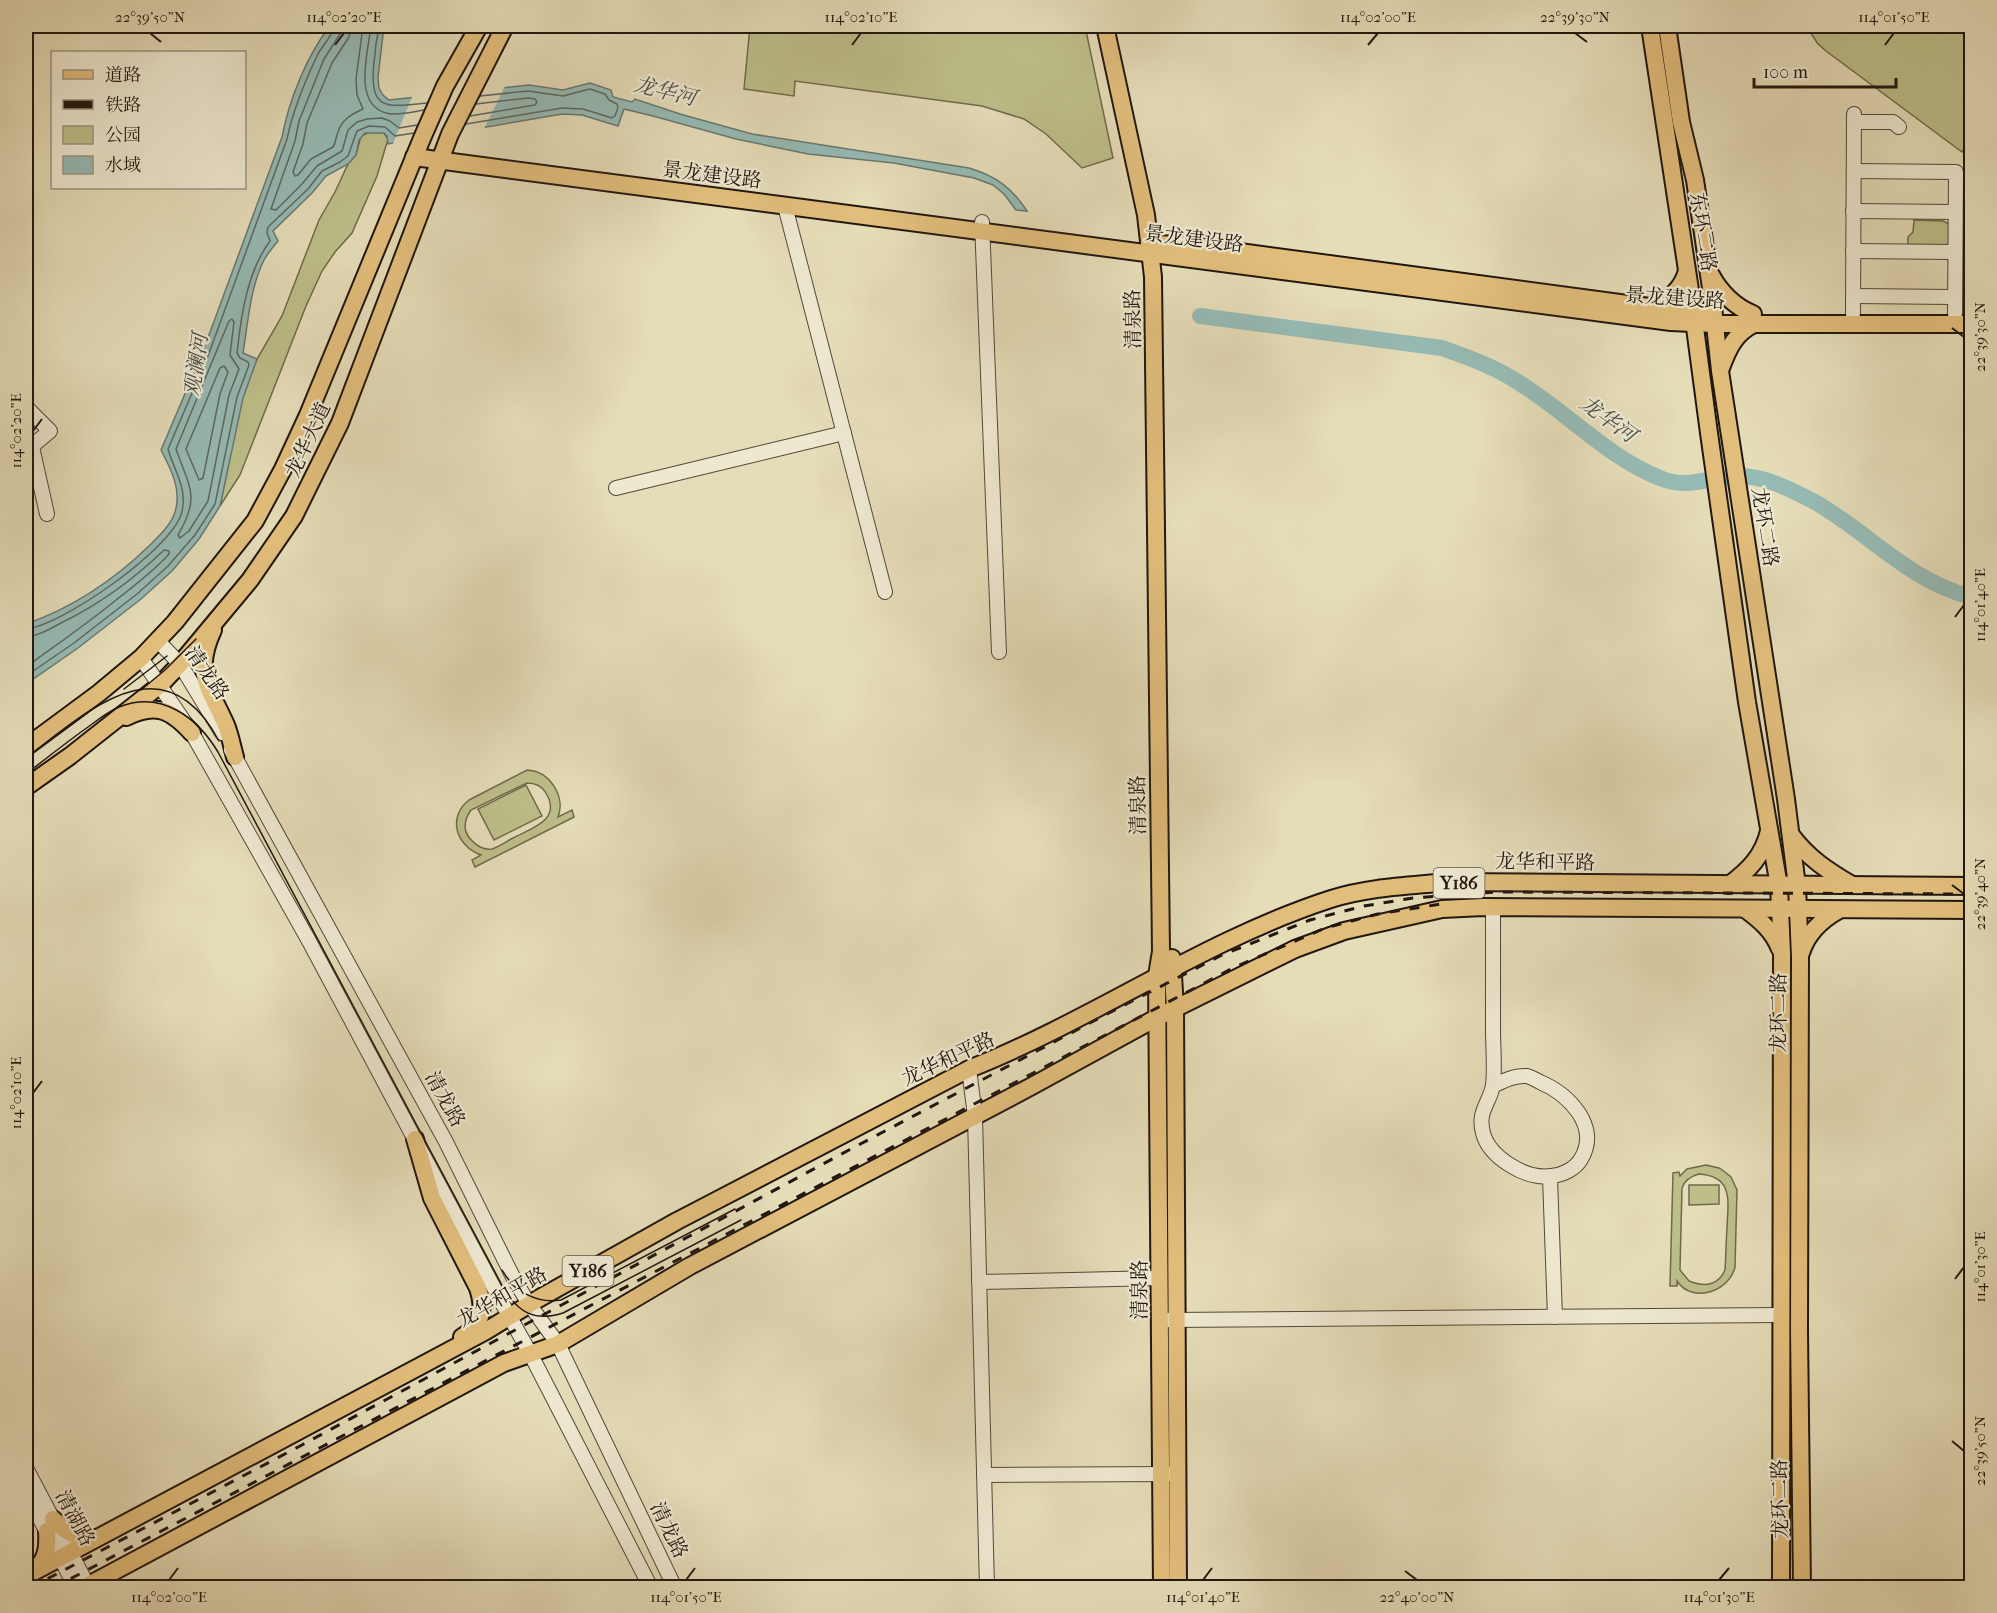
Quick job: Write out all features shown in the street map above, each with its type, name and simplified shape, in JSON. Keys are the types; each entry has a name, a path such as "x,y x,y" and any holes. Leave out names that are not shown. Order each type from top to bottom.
{"main road":[{"name":"龙华大道","path":"26,747 99,693 141,658 158,641 255,521 308,415 418,147 459,59 479,26"},
{"name":"龙华大道","path":"26,787 160,685 222,614 276,544 300,506 340,423 450,134 505,26"},
{"name":"清泉路","path":"1105,26 1146,215 1164,276 1175,1009 1168,1320 1169,1474 1162,1587"},
{"name":"清泉路","path":"1117,26 1134,107 1155,249 1153,277 1161,951 1157,976 1160,1278 1168,1320"},
{"name":"东环二路","path":"1650,26 1688,271 1711,446"},
{"name":"东环二路","path":"1667,26 1681,122 1695,180 1731,443"},
{"name":"景龙建设路","path":"418,147 442,156 785,206 983,227"},
{"name":"景龙建设路","path":"442,156 1155,249 1671,322 1693,317"},
{"name":"景龙建设路","path":"1155,249 1188,245 1652,307 1693,317 1714,319 1971,324"},
{"path":"1708,267 1725,295 1754,319 1736,337 1720,371"},
{"path":"1652,307 1673,296 1683,283 1688,271"},
{"name":"景龙建设路","path":"1754,319 1853,314 1963,314"},
{"name":"龙环二路","path":"1731,443 1797,886 1800,957 1798,1331 1803,1587"},
{"name":"龙环二路","path":"1711,446 1747,702 1779,886 1781,910 1780,1587"},
{"path":"222,614 207,647 204,674 207,689 229,733 235,757"},
{"path":"109,725 132,714 157,709 174,716 192,733"},
{"path":"1729,885 1755,863 1766,841 1769,827"},
{"path":"1790,834 1814,862 1852,886"},
{"name":"龙华和平路","path":"29,1575 486,1331 529,1304 677,1221 969,1069 1015,1051 1157,976 1248,932 1333,898 1380,888 1448,882 1971,886"},
{"name":"Y186","path":"84,1587 504,1363 558,1344 690,1266 1158,1017 1295,949 1344,931 1442,909 1493,907 1971,910"},
{"path":"1745,909 1763,923 1782,953"},
{"path":"1800,957 1808,937 1818,925 1839,910"},
{"path":"415,1139 432,1198 478,1288 483,1309 472,1331 442,1349 429,1362"},
{"name":"清泉路","path":"1169,1474 1178,1587"},
{"path":"29,1575 39,1567 47,1551 50,1526 88,1539 97,1538"},
{"path":"109,1587 126,1565"}],"street":[{"path":"1853,314 1854,118 1893,122 1899,127"},
{"path":"1854,171 1956,172 1955,297 1963,314"},
{"path":"785,206 885,592"},
{"path":"1853,211 1955,212"},
{"path":"983,227 999,652"},
{"path":"1853,251 1955,252"},
{"path":"1853,296 1955,297"},
{"path":"26,407 50,431 29,449 46,514"},
{"path":"616,488 844,433"},
{"name":"清龙路","path":"158,641 180,664 196,687 446,1142 514,1279 558,1344 675,1587"},
{"path":"141,658 192,733 309,941 531,1355 651,1587"},
{"path":"1493,907 1493,1086 1481,1116 1483,1134 1490,1147 1515,1169 1533,1176 1550,1177 1567,1172 1579,1163 1587,1150 1587,1132 1582,1117 1568,1099 1546,1084 1527,1076 1507,1078 1493,1086"},
{"path":"969,1069 975,1116 987,1587"},
{"path":"1550,1177 1555,1317"},
{"path":"979,1282 1160,1278"},
{"path":"1168,1320 1780,1316"},
{"name":"清湖路","path":"26,1468 50,1526"},
{"path":"984,1475 1169,1474"},
{"name":"清湖路","path":"26,1492 50,1526 84,1587"}],"green space":[{"path":"750,26 1085,26 1113,158 1082,168 1046,134 1024,119 982,106 795,81 794,96 744,89"},
{"path":"1806,26 1971,26 1971,137 1965,138 1970,142 1962,152 1826,51 1818,44"},
{"path":"370,132 384,133 388,139 377,176 352,233 322,271 240,475 220,506 242,398 257,359 282,316 319,220 348,164 356,155 361,136"},
{"path":"1914,220 1943,221 1949,224 1951,248 1908,245 1908,237 1913,232"},
{"path":"527,770 535,771 549,780 558,794 560,809 558,817 572,810 574,817 475,867 472,860 481,855 465,845 457,830 458,814 469,800","holes":["530,783 542,788 550,802 548,816 543,822 492,849 483,848 471,840 465,828 466,818 471,810"]},
{"path":"526,785 542,816 494,840 478,809"},
{"path":"1706,1165 1719,1168 1731,1177 1737,1190 1735,1267 1726,1283 1709,1292 1692,1292 1677,1281 1677,1286 1670,1286 1673,1173 1679,1172 1680,1176 1687,1169","holes":["1699,1174 1710,1176 1724,1185 1728,1200 1725,1270 1714,1282 1700,1284 1689,1281 1680,1270 1682,1188 1693,1176"]},
{"path":"1689,1185 1719,1185 1719,1204 1689,1205"}],"water":[{"path":"330,26 389,26 383,34 378,78 379,88 389,100 529,85 563,90 590,83 611,90 613,97 632,102 635,99 752,134 969,168 1002,184 1027,211 1016,210 1004,194 993,185 974,178 894,163 808,154 736,139 624,109 618,126 582,115 562,114 388,144 384,133 365,133 359,140 356,155 348,164 326,176 273,231 278,241 259,271 250,306 243,353 257,359 243,398 220,506 199,539 172,571 141,599 78,648 26,684 26,624 60,610 108,581 150,545 173,517 177,504 176,488 172,472 161,450 202,354 282,137 300,78 314,50"}],"pier":[{"path":"506,84 483,131 392,146 413,95"}],"waterway":[{"name":"龙华河","path":"1200,316 1442,348 1505,374 1640,469 1660,478 1680,483 1746,476 1776,484 1833,513 1928,580 1972,597"}],"tram line":[{"path":"141,690 196,639"},
{"path":"124,689 167,656"},
{"path":"26,758 100,705 125,693 150,689 174,694 197,710 219,741"},
{"path":"26,774 104,715 119,707 134,703 149,702 163,705 189,718 200,728 218,752 504,1289 522,1310 536,1316 553,1316 563,1313 741,1220"},
{"path":"502,1270 519,1290 543,1300 561,1300 735,1209"}],"railway":[{"path":"30,1588 1105,1015 1222,955 1310,920 1364,906 1413,898 1496,892 1972,894"},
{"path":"53,1588 1233,968 1325,928 1378,914 1441,904"}],"water label":[{"name":"观澜河","path":"196,365"}]}
